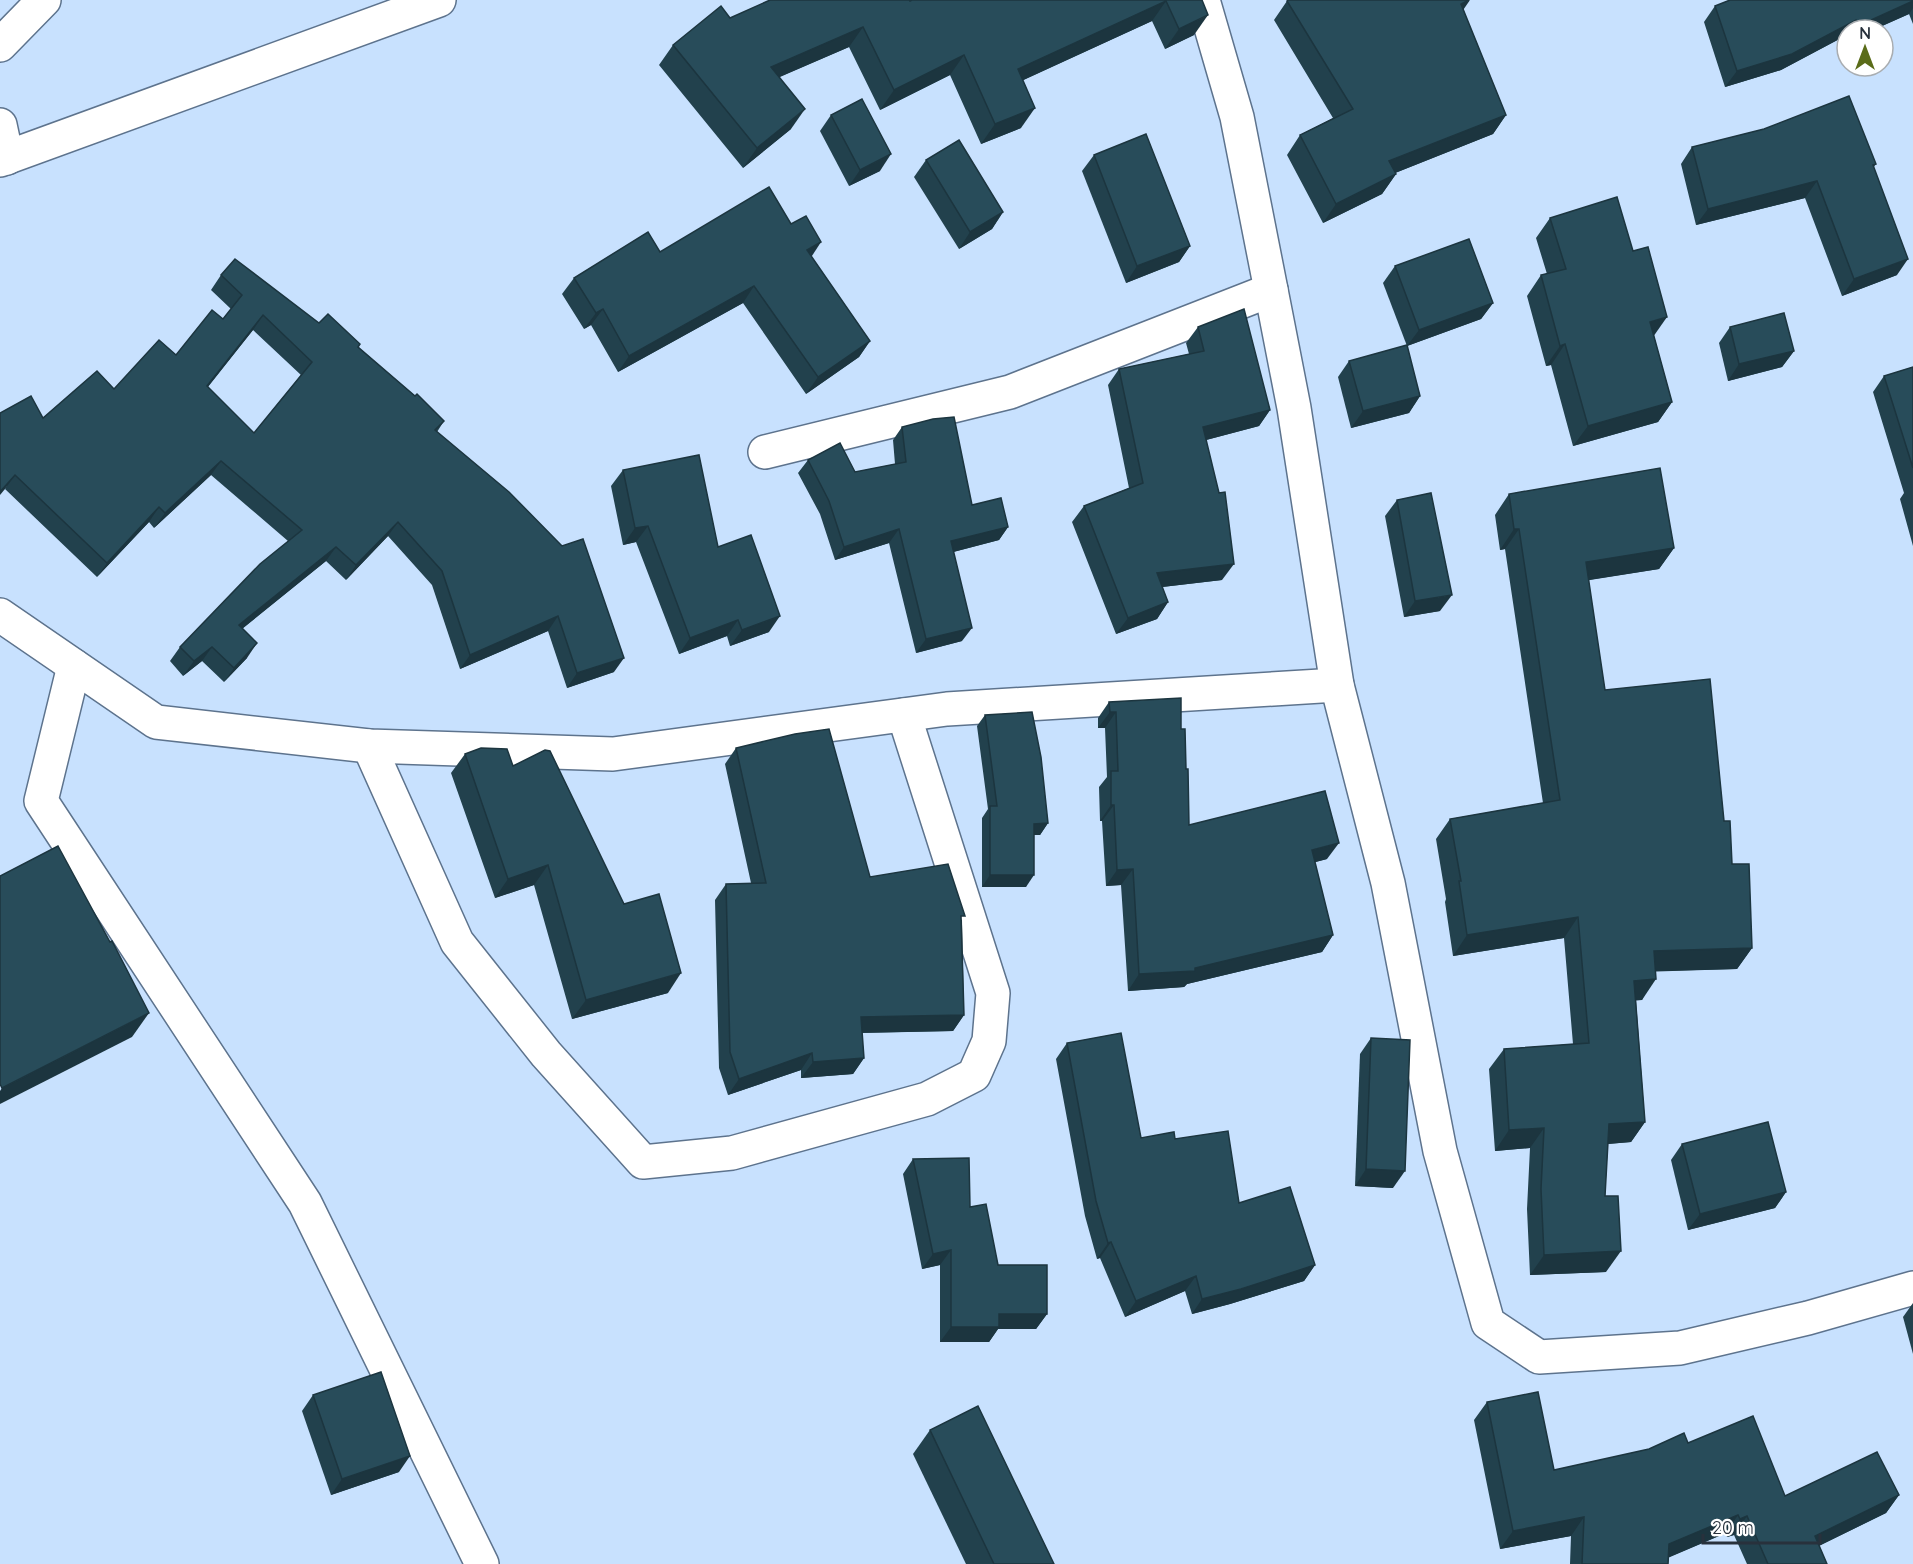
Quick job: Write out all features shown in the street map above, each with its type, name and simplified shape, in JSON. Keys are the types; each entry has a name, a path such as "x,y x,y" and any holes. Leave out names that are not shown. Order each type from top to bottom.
{"street":[{"path":"0,45 44,0"},
{"path":"0,125 3,159 439,0"},
{"path":"1203,0 1237,117 1271,290 1294,408 1337,685 1388,883 1440,1151 1488,1323 1539,1357 1680,1348 1808,1318 1913,1288"},
{"path":"765,452 1010,393 1271,290"},
{"path":"0,615 156,722 369,746 613,754 947,709 1337,685"},
{"path":"74,666 41,801 305,1203 482,1564"},
{"path":"369,746 458,942 546,1054 643,1162 732,1153 927,1099 974,1075 989,1041 993,993 904,715"}],"building":[{"path":"770,0 1202,0 1208,15 1179,29 1166,1 1018,69 1035,108 995,124 964,55 894,90 863,27 771,67 805,109 757,148 673,45 721,6 730,18"},
{"path":"1288,0 1469,0 1461,4 1506,115 1389,161 1396,174 1336,204 1300,135 1353,109"},
{"path":"1730,0 1913,0 1876,18 1835,18 1835,31 1792,54 1737,71 1715,6"},
{"path":"1849,96 1876,164 1873,165 1908,259 1854,279 1817,181 1708,209 1692,147 1764,129"},
{"path":"862,99 891,154 860,170 831,115"},
{"path":"1146,134 1190,246 1137,266 1094,155"},
{"path":"959,140 1003,212 970,232 926,160"},
{"path":"769,187 791,224 806,216 821,242 807,250 870,341 818,377 754,286 629,356 603,309 596,313 574,278 648,232 660,252"},
{"path":"1617,197 1633,251 1648,247 1667,317 1650,322 1672,402 1588,426 1565,344 1560,346 1541,275 1566,269 1550,218"},
{"path":"1469,239 1493,303 1419,330 1395,266"},
{"path":"235,259 319,323 328,314 360,344 358,347 415,396 417,394 444,421 435,430 509,492 562,546 583,539 624,658 577,673 558,616 470,655 442,571 398,522 356,565 336,547 239,625 257,643 234,668 212,647 194,661 180,647 260,564 302,530 221,461 165,513 159,507 107,563 15,475 0,492 0,413 31,396 43,418 97,371 114,389 159,340 176,355 212,310 223,319 242,295 221,275","holes":["263,315 312,362 254,433 207,386"]},
{"path":"1244,309 1270,410 1203,427 1219,493 1225,492 1234,564 1157,573 1168,602 1128,618 1084,506 1143,483 1119,369 1204,351 1198,327"},
{"path":"1784,313 1794,351 1739,364 1730,327"},
{"path":"1407,345 1420,396 1363,411 1349,361"},
{"path":"1913,367 1913,468 1884,376"},
{"path":"954,417 972,505 1001,498 1008,527 951,541 972,628 926,639 899,529 844,547 829,501 808,460 840,443 855,472 906,462 902,427 933,419"},
{"path":"699,455 718,547 751,535 780,616 742,630 738,620 690,638 648,526 635,528 623,470"},
{"path":"1660,468 1674,548 1586,562 1605,690 1710,679 1724,821 1730,821 1732,864 1749,864 1752,948 1654,951 1656,979 1634,981 1645,1122 1609,1124 1605,1196 1618,1196 1621,1251 1544,1255 1541,1189 1544,1128 1509,1130 1504,1049 1589,1043 1578,917 1467,935 1459,881 1461,881 1450,819 1560,800 1519,529 1514,529 1509,494"},
{"path":"1431,493 1452,595 1415,601 1397,500"},
{"path":"1181,698 1181,729 1185,729 1186,769 1188,769 1189,825 1325,791 1339,843 1312,850 1333,935 1195,968 1195,971 1139,974 1133,869 1117,870 1114,805 1111,805 1111,771 1118,771 1116,712 1110,712 1109,702"},
{"path":"1032,712 1041,757 1048,823 1034,824 1034,875 990,875 990,806 997,806 985,715"},
{"path":"829,729 870,877 948,864 965,916 961,916 964,1015 861,1017 864,1058 813,1062 812,1053 739,1079 730,1052 726,884 766,883 736,748 795,734"},
{"path":"481,748 507,749 513,766 545,750 550,751 624,904 659,894 681,973 586,1000 548,865 508,879 465,754"},
{"path":"58,846 110,942 112,941 149,1013 2,1088 0,1084 0,876"},
{"path":"1121,1033 1141,1138 1174,1132 1175,1139 1228,1131 1239,1203 1290,1187 1315,1265 1202,1299 1196,1276 1136,1301 1111,1242 1108,1243 1096,1201 1067,1043"},
{"path":"1371,1038 1410,1040 1405,1171 1366,1169"},
{"path":"1768,1122 1786,1192 1700,1214 1682,1144"},
{"path":"969,1158 970,1207 986,1204 998,1265 1047,1265 1047,1314 999,1314 999,1327 951,1327 951,1250 933,1254 913,1159"},
{"path":"381,1372 410,1456 342,1479 313,1395"},
{"path":"1538,1392 1554,1470 1649,1449 1684,1433 1688,1443 1753,1416 1785,1496 1877,1452 1899,1495 1815,1536 1827,1564 1768,1564 1747,1516 1740,1519 1738,1515 1669,1544 1668,1564 1582,1564 1584,1517 1513,1531 1487,1402"},
{"path":"978,1406 1054,1564 994,1564 930,1430"}]}
